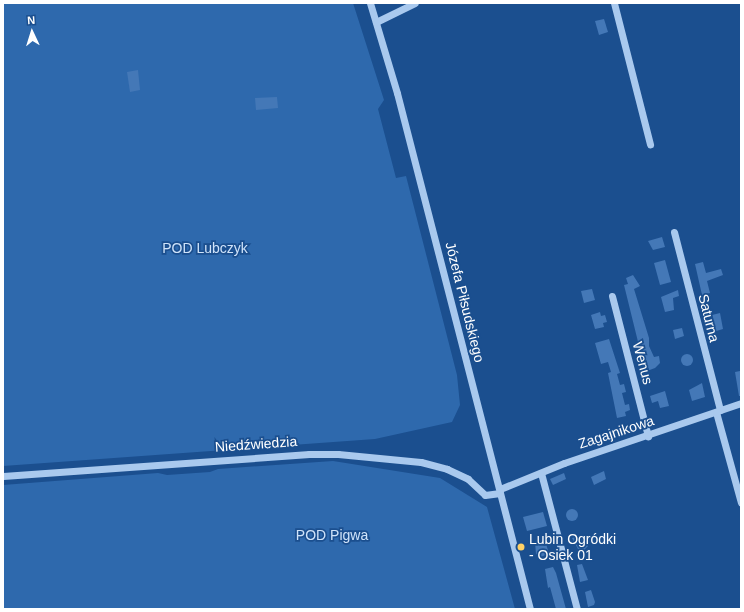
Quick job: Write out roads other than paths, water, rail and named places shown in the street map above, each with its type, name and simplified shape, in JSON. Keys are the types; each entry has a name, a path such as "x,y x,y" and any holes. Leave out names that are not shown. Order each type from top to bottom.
{"street":[{"name":"Józefa Piłsudskiego","path":"370,3 530,609"},
{"path":"376,22 415,3"},
{"path":"614,3 650,144"},
{"name":"Saturna","path":"674,232 741,503"},
{"name":"Wenus","path":"612,296 648,436"},
{"name":"Zagajnikowa","path":"500,491 540,473 741,403"},
{"name":"Niedźwiedzia","path":"3,476 309,454 338,454 421,462 464,477 485,495 500,491"},
{"path":"540,473 577,609"}],"place":[{"name":"Lubin Ogródki - Osiek 01","path":"521,547"}],"park label":[{"name":"POD Lubczyk","path":"205,248"},
{"name":"POD Pigwa","path":"332,535"}]}
